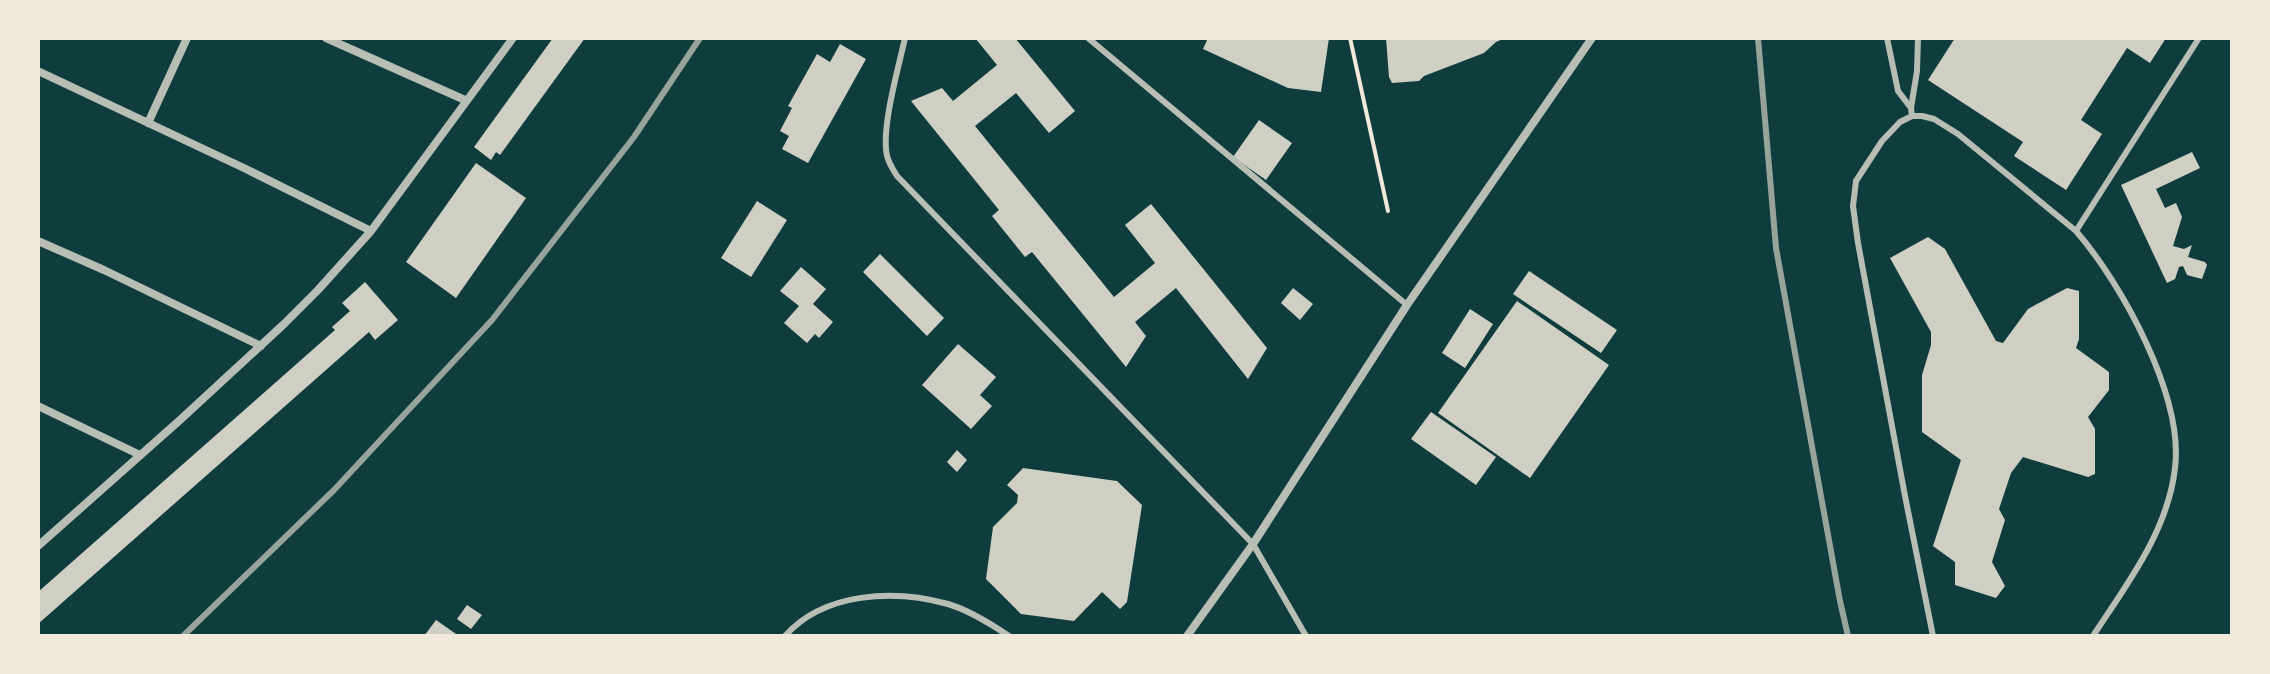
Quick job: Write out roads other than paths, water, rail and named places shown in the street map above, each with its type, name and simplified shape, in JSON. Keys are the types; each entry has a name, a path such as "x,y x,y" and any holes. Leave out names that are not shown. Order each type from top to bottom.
{"street":[{"path":"148,123 187,38"},
{"path":"326,38 465,100"},
{"path":"38,546 261,346 318,290 371,231 513,38"},
{"path":"1187,636 1253,544 1407,305 1592,38"},
{"path":"38,71 371,231"},
{"path":"38,241 261,346"},
{"path":"38,406 140,455"}],"lane":[{"path":"905,38 887,140 887,157 897,176 1253,544 1306,636"},
{"path":"1088,38 1407,305"},
{"path":"1887,38 1898,91 1912,112 1934,119 1958,134 2076,231 2092,249 2130,310 2149,348 2173,414 2176,467 2165,510 2144,558 2093,636"},
{"path":"1918,38 1912,112 1882,141 1867,162 1856,181 1853,206 1880,365 1933,636"},
{"path":"2076,231 2199,38"},
{"path":"785,636 817,610 847,600 884,597 918,598 950,605 1009,636"}],"railway":[{"path":"183,636 334,490 492,320 634,137 700,38"},
{"path":"1758,38 1776,248 1848,636"}]}
